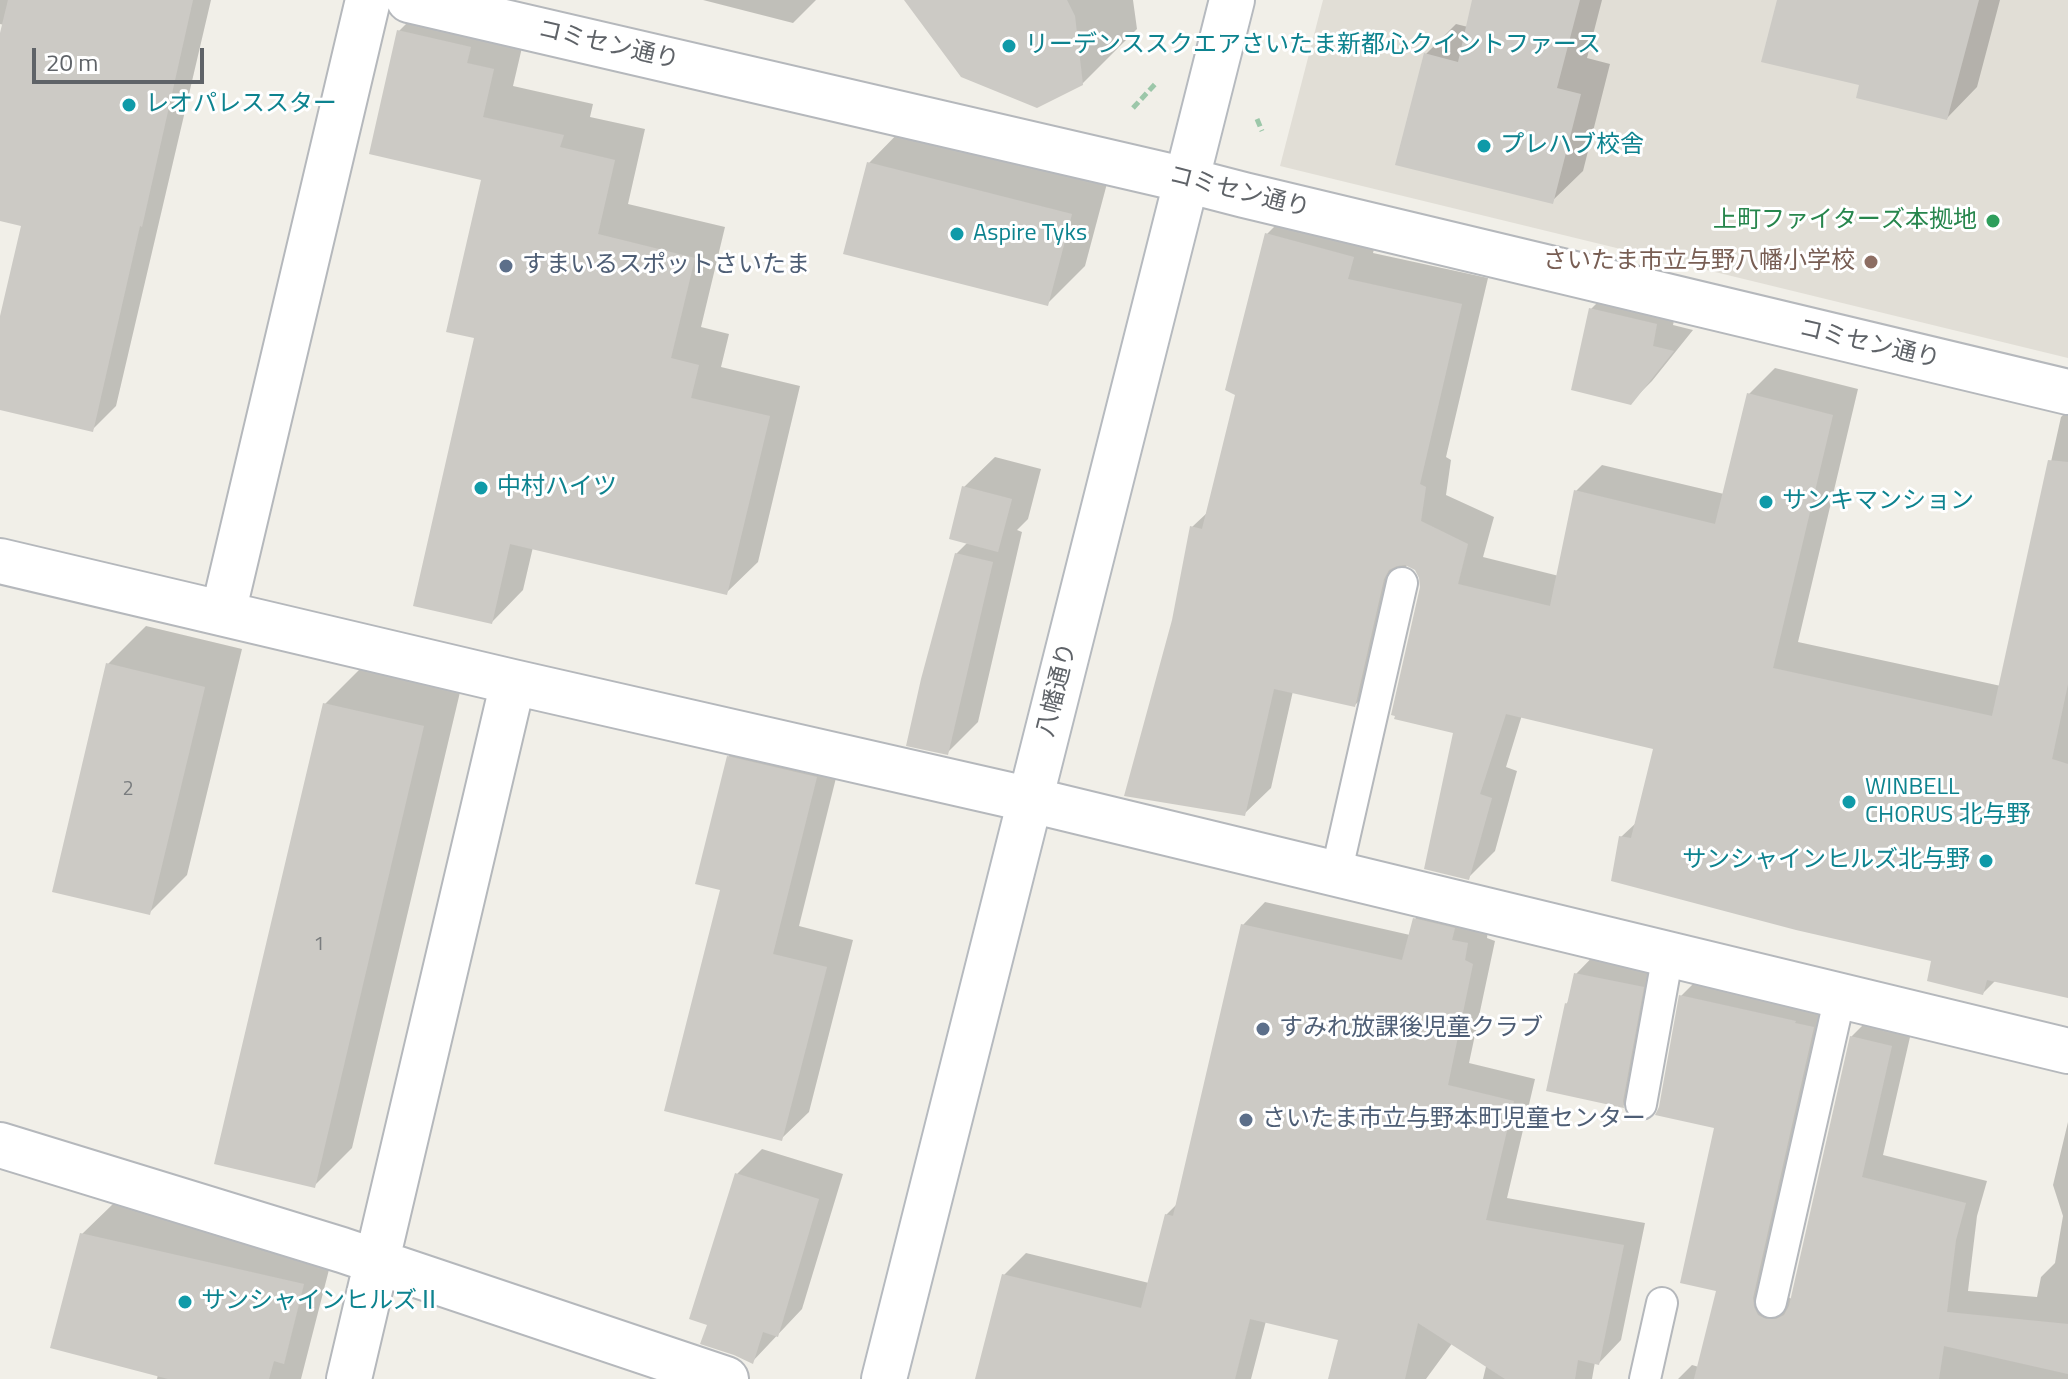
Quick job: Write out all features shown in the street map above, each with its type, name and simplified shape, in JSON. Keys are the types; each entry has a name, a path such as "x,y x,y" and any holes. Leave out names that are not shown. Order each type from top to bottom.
{"street":[{"path":"223,613 368,0"},
{"name":"コミセン通り","path":"409,0 1186,180 2068,392"},
{"name":"八幡通り","path":"884,1379 1232,0"},
{"path":"0,561 1031,800 2068,1051"},
{"path":"349,1379 513,682"},
{"path":"0,1145 375,1261 726,1379"}],"lane":[{"path":"1336,874 1402,583"},
{"path":"1641,1104 1668,954"},
{"path":"1771,1302 1840,996"},
{"path":"1645,1379 1662,1303"}],"path":[{"path":"1133,108 1157,82"}],"shaded area":[{"name":"さいたま市立与野八幡小学校","path":"1323,0 2068,0 2068,358 1280,166"}],"building":[{"path":"8,0 193,0 93,432 0,410 0,316 21,226 0,221 0,33"},
{"name":"リーデンススクエアさいたま新都心クイントファース","path":"904,0 1067,0 1075,16 1083,85 1037,108 961,77"},
{"name":"プレハブ校舎","path":"1472,0 1580,0 1557,88 1581,94 1553,204 1395,165 1424,53 1458,62"},
{"path":"1777,0 1979,0 1947,120 1856,98 1859,85 1761,62"},
{"path":"397,30 471,47 467,63 494,69 483,117 564,135 560,147 615,160 598,234 695,258 671,358 699,365 691,398 770,416 727,595 510,544 492,624 413,606 474,338 446,332 481,180 369,154"},
{"name":"Aspire Tyks","path":"867,162 1072,214 1048,306 843,254"},
{"path":"1265,233 1354,257 1348,279 1462,304 1420,484 1426,487 1421,521 1468,544 1458,584 1550,606 1574,490 1715,524 1747,393 1833,415 1773,668 1992,716 2048,460 2068,462 2068,684 2052,759 2068,764 2068,998 1987,980 1983,995 1927,981 1931,961 1796,930 1611,881 1619,836 1631,838 1653,749 1506,714 1480,794 1492,798 1469,880 1424,869 1453,733 1394,719 1395,716 1391,715 1420,587 1415,570 1405,565 1389,570 1384,579 1355,707 1274,689 1245,816 1124,796 1172,620 1190,526 1202,529 1235,395 1225,390"},
{"path":"1589,308 1657,324 1653,346 1674,351 1631,405 1571,390"},
{"path":"962,486 1012,499 998,552 949,539"},
{"path":"955,553 993,562 948,755 906,746"},
{"path":"106,663 205,687 150,915 52,892"},
{"path":"323,703 424,726 315,1188 214,1164"},
{"path":"727,756 817,777 773,954 827,967 782,1141 664,1111 720,890 695,884"},
{"path":"1413,918 1455,928 1452,940 1468,943 1465,960 1473,964 1448,1085 1514,1101 1486,1220 1624,1245 1599,1365 1578,1360 1575,1379 1505,1379 1418,1323 1405,1379 1328,1379 1338,1340 1250,1319 1235,1379 975,1379 1002,1274 1141,1308 1165,1214 1173,1216 1241,924 1402,960"},
{"path":"1574,973 1644,987 1624,1108 1546,1091"},
{"path":"1679,995 1814,1027 1753,1298 1758,1315 1776,1319 1784,1315 1789,1306 1850,1036 1892,1046 1862,1177 1966,1203 1956,1240 1947,1312 2068,1324 2068,1374 1944,1346 1939,1379 1694,1379 1716,1291 1680,1283 1714,1128 1655,1115"},
{"path":"735,1173 819,1199 778,1337 763,1332 753,1364 700,1344 707,1325 689,1319"},
{"name":"サンシャインヒルズⅡ","path":"80,1233 304,1284 284,1364 274,1361 269,1379 168,1379 50,1348"}],"place":[{"name":"リーデンススクエアさいたま新都心クイントファース","path":"1009,46"},
{"name":"レオパレススター","path":"129,105"},
{"name":"プレハブ校舎","path":"1484,146"},
{"name":"上町ファイターズ本拠地","path":"1993,221"},
{"name":"Aspire Tyks","path":"957,234"},
{"name":"さいたま市立与野八幡小学校","path":"1871,262"},
{"name":"すまいるスポットさいたま","path":"506,266"},
{"name":"中村ハイツ","path":"481,488"},
{"name":"サンキマンション","path":"1766,502"},
{"name":"WINBELL CHORUS 北与野","path":"1849,802"},
{"name":"サンシャインヒルズ北与野","path":"1986,861"},
{"name":"すみれ放課後児童クラブ","path":"1263,1029"},
{"name":"さいたま市立与野本町児童センター","path":"1246,1120"},
{"name":"サンシャインヒルズⅡ","path":"185,1302"}]}
